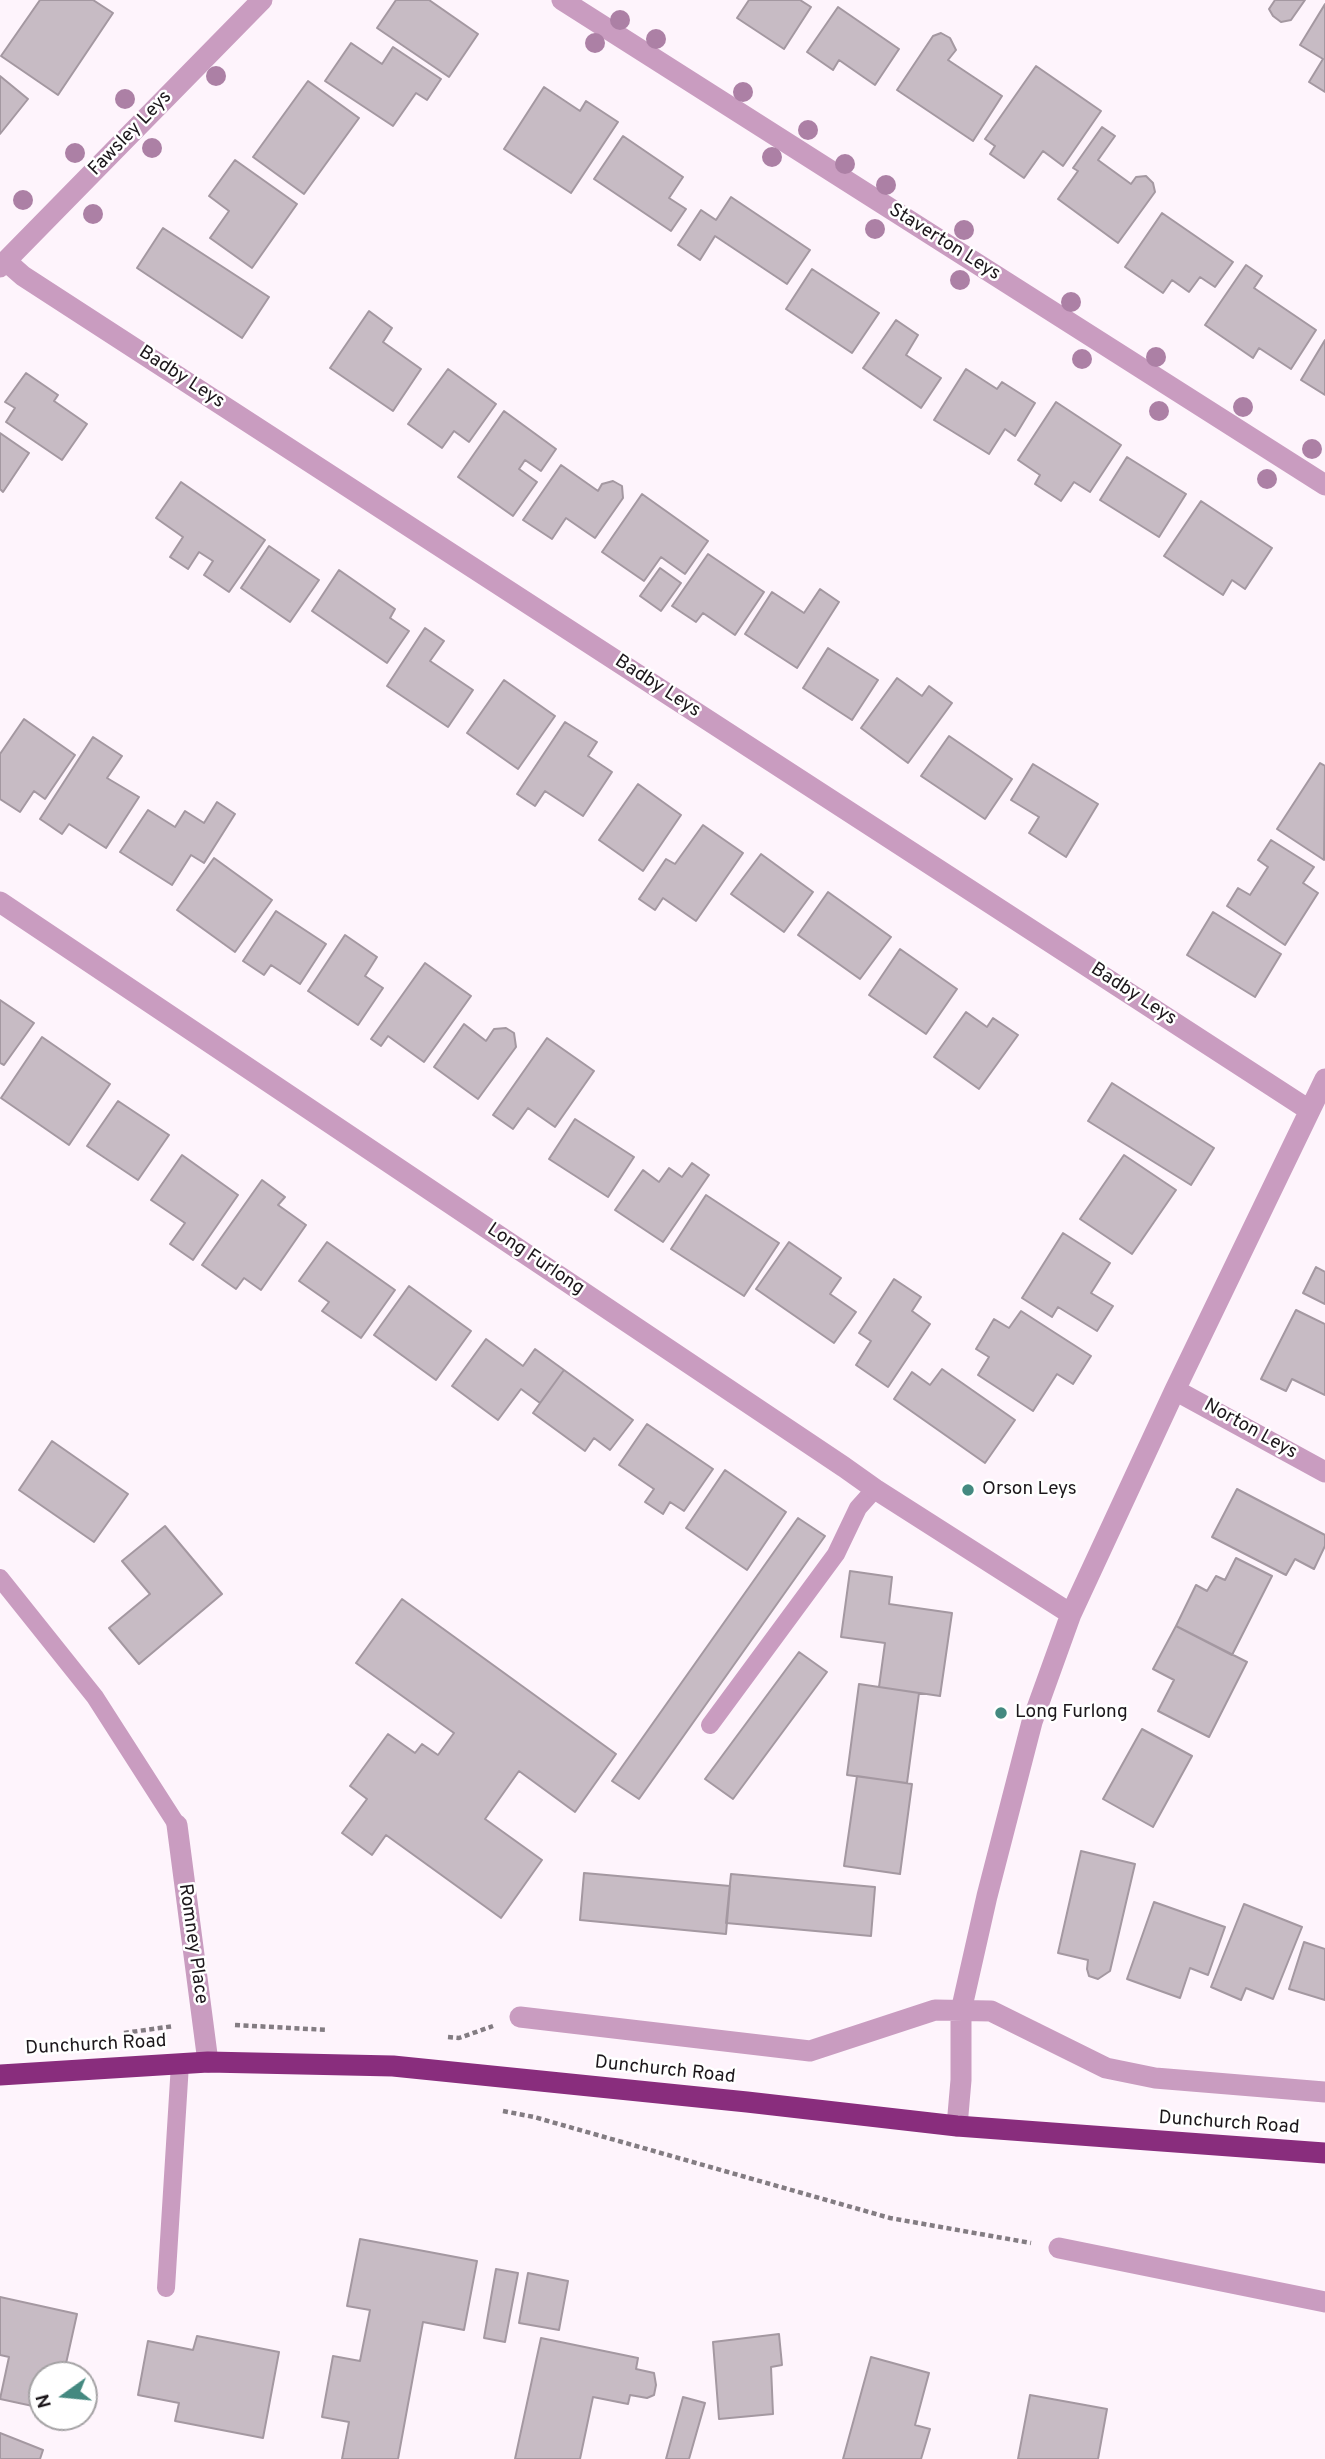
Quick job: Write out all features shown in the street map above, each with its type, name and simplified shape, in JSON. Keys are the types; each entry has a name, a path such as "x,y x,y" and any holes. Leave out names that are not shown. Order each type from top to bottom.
{"highway":[{"name":"Dunchurch Road","path":"0,2075 208,2062 393,2066 957,2126 1325,2154"}],"street":[{"name":"Fawsley Leys","path":"3,264 262,0"},
{"name":"Staverton Leys","path":"562,0 1325,485"},
{"name":"Badby Leys","path":"3,264 1309,1110"},
{"name":"Long Furlong","path":"0,902 874,1489 1071,1614"},
{"path":"957,2126 961,2080 961,2011 987,1896 1032,1722 1071,1614 1175,1390 1325,1079"},
{"name":"Norton Leys","path":"1175,1390 1325,1472"},
{"name":"Romney Place","path":"177,1825 208,2062"},
{"name":"Dunchurch Road","path":"520,2017 810,2052 935,2010 991,2011 1106,2068 1155,2078 1325,2092"},
{"path":"1059,2248 1325,2302"}],"lane":[{"path":"710,1725 836,1554 858,1508 874,1489"},
{"path":"0,1578 95,1697 177,1825"},
{"path":"166,2288 180,2064"}],"path":[{"path":"497,2110 890,2218 1059,2248"}],"building":[{"path":"40,0 93,0 113,13 58,95 1,56"},
{"path":"396,0 429,0 478,34 449,77 377,28"},
{"path":"749,0 800,0 811,7 784,49 737,18"},
{"path":"1275,0 1305,0 1291,20 1281,22 1269,9"},
{"path":"1325,4 1325,92 1309,82 1323,59 1300,45"},
{"path":"838,7 899,49 875,85 839,60 833,70 807,52"},
{"path":"941,33 950,38 956,50 948,60 1002,96 973,141 897,90 933,36"},
{"path":"351,43 382,64 393,47 441,79 427,100 416,93 393,126 325,81"},
{"path":"1036,66 1101,111 1063,166 1043,151 1024,178 990,154 995,146 985,139"},
{"path":"0,76 28,99 0,134"},
{"path":"308,81 359,118 304,194 253,157"},
{"path":"544,87 580,111 586,101 618,122 571,193 504,149"},
{"path":"1102,127 1115,136 1098,160 1131,184 1136,177 1146,176 1153,183 1155,192 1118,243 1058,199 1078,171 1073,168"},
{"path":"623,136 683,177 669,198 686,209 671,231 594,179"},
{"path":"235,160 297,204 252,268 210,238 229,211 209,196"},
{"path":"731,197 810,250 787,284 715,236 700,260 678,245 701,210 716,220"},
{"path":"1162,213 1233,262 1215,287 1200,277 1189,292 1172,280 1163,293 1125,267"},
{"path":"163,228 269,297 242,338 137,268"},
{"path":"1246,265 1262,276 1254,288 1316,330 1291,369 1259,348 1253,358 1205,325"},
{"path":"812,269 879,313 852,353 786,309"},
{"path":"369,311 392,328 383,342 421,369 393,411 330,368"},
{"path":"896,320 918,335 906,355 941,378 921,408 863,368"},
{"path":"1325,340 1325,395 1301,380"},
{"path":"448,369 496,404 469,442 454,431 442,448 408,424"},
{"path":"966,369 997,389 1002,382 1035,403 1015,436 1005,429 989,454 934,420"},
{"path":"26,373 58,395 54,401 87,424 62,460 6,422 15,408 5,402"},
{"path":"1056,402 1121,445 1090,492 1074,482 1061,501 1035,484 1040,475 1018,460"},
{"path":"504,411 556,449 541,471 525,460 519,469 537,482 513,516 458,477"},
{"path":"0,433 29,453 3,492 0,489"},
{"path":"1127,457 1186,494 1159,537 1100,500"},
{"path":"561,465 598,491 602,484 613,481 622,486 623,498 595,538 566,518 552,539 523,520"},
{"path":"181,482 265,540 229,592 204,575 213,561 199,552 188,569 170,557 183,537 156,518"},
{"path":"642,494 708,541 685,574 661,557 644,581 602,552"},
{"path":"1201,501 1272,548 1245,589 1232,580 1223,595 1164,556"},
{"path":"269,546 319,580 290,622 241,588"},
{"path":"708,554 764,592 735,635 703,613 696,622 672,606"},
{"path":"660,568 681,583 661,611 640,596"},
{"path":"339,570 395,609 390,618 409,631 387,663 312,611"},
{"path":"820,589 839,602 797,668 745,634 772,592 804,613"},
{"path":"425,628 444,641 430,661 473,690 448,727 387,686"},
{"path":"828,648 878,680 852,720 803,688"},
{"path":"897,678 922,696 929,686 952,703 908,763 861,728"},
{"path":"504,680 555,716 518,769 467,733"},
{"path":"24,719 75,755 45,799 34,791 20,812 0,799 0,754"},
{"path":"565,722 597,742 588,756 612,772 583,816 545,791 535,806 517,794"},
{"path":"949,736 1012,779 985,819 921,776"},
{"path":"93,737 122,756 107,778 139,797 106,848 69,824 62,834 40,819"},
{"path":"1320,763 1325,766 1324,860 1277,829"},
{"path":"1033,764 1098,804 1066,857 1029,833 1039,817 1011,800"},
{"path":"638,784 681,815 643,871 599,840"},
{"path":"217,802 235,814 204,863 191,855 172,885 120,852 148,810 175,827 185,811 204,823"},
{"path":"703,825 743,853 696,921 663,898 655,910 639,899 666,859 675,864"},
{"path":"1271,840 1314,867 1303,883 1318,893 1285,945 1227,906 1238,888 1250,895 1268,867 1258,860"},
{"path":"761,854 813,892 784,932 731,894"},
{"path":"214,858 272,900 235,952 177,910"},
{"path":"828,892 891,937 860,979 798,935"},
{"path":"276,911 326,944 300,984 271,965 264,975 243,961"},
{"path":"1213,912 1281,954 1255,997 1187,955"},
{"path":"345,935 377,957 365,976 383,988 358,1025 308,991"},
{"path":"900,949 957,989 926,1034 869,995"},
{"path":"425,963 471,996 424,1062 388,1036 381,1046 371,1039"},
{"path":"0,1000 34,1023 4,1065 0,1063"},
{"path":"966,1012 987,1027 993,1018 1018,1035 979,1089 934,1057"},
{"path":"464,1024 486,1041 494,1029 506,1028 514,1033 516,1047 478,1099 434,1067"},
{"path":"42,1037 110,1084 69,1145 1,1098"},
{"path":"547,1038 594,1071 555,1127 528,1108 513,1129 493,1115"},
{"path":"1112,1083 1214,1148 1191,1185 1088,1121"},
{"path":"118,1101 169,1135 138,1180 87,1146"},
{"path":"575,1119 634,1157 608,1197 549,1159"},
{"path":"182,1155 238,1195 193,1260 170,1244 185,1223 151,1200"},
{"path":"1124,1155 1176,1190 1132,1254 1080,1219"},
{"path":"692,1163 709,1175 663,1242 615,1210 643,1170 659,1182 669,1168 682,1177"},
{"path":"262,1180 285,1197 278,1205 306,1225 261,1290 244,1278 236,1289 202,1265"},
{"path":"706,1195 779,1243 744,1296 671,1249"},
{"path":"1063,1233 1110,1263 1091,1293 1113,1306 1097,1331 1058,1307 1052,1317 1022,1298"},
{"path":"327,1242 395,1290 361,1338 322,1311 329,1302 299,1281"},
{"path":"789,1242 841,1278 830,1294 856,1312 834,1343 756,1289"},
{"path":"1316,1267 1325,1272 1325,1304 1303,1293"},
{"path":"894,1279 921,1297 912,1311 930,1324 888,1387 856,1365 871,1341 859,1333"},
{"path":"409,1286 471,1331 436,1380 374,1335"},
{"path":"1296,1310 1325,1324 1325,1395 1292,1379 1286,1391 1261,1379"},
{"path":"1021,1311 1091,1356 1073,1384 1057,1374 1033,1411 978,1375 989,1357 976,1349 994,1319 1009,1328"},
{"path":"486,1339 523,1366 535,1349 564,1370 540,1403 521,1389 498,1420 452,1386"},
{"path":"942,1369 1015,1420 985,1463 894,1399 912,1372 930,1385"},
{"path":"564,1370 633,1420 610,1450 594,1438 585,1451 533,1413"},
{"path":"647,1424 713,1469 684,1511 670,1502 663,1514 645,1502 654,1489 619,1465"},
{"path":"52,1441 128,1494 94,1542 19,1490"},
{"path":"725,1470 786,1512 747,1570 686,1528"},
{"path":"1237,1489 1325,1535 1325,1546 1314,1569 1295,1559 1286,1575 1212,1537"},
{"path":"798,1518 825,1536 639,1799 612,1781"},
{"path":"165,1526 222,1594 139,1664 109,1628 150,1594 122,1561"},
{"path":"1236,1558 1272,1576 1232,1655 1176,1626 1196,1585 1207,1591 1216,1576 1225,1580"},
{"path":"850,1571 892,1577 889,1604 952,1613 940,1696 879,1687 885,1643 841,1637"},
{"path":"402,1599 616,1754 575,1812 519,1771 485,1819 542,1860 501,1918 386,1835 372,1855 342,1833 367,1799 350,1786 388,1734 415,1753 422,1744 438,1755 454,1733 356,1663"},
{"path":"1176,1626 1247,1662 1209,1737 1158,1711 1174,1680 1153,1669"},
{"path":"799,1652 827,1672 733,1799 705,1779"},
{"path":"859,1684 919,1693 907,1783 847,1775"},
{"path":"1142,1729 1192,1756 1153,1827 1103,1799"},
{"path":"857,1776 912,1784 900,1874 844,1866"},
{"path":"1081,1851 1135,1864 1110,1971 1098,1979 1089,1976 1088,1960 1058,1953"},
{"path":"584,1873 730,1886 726,1934 580,1920"},
{"path":"731,1874 875,1887 871,1936 726,1923"},
{"path":"1154,1902 1225,1927 1208,1975 1190,1968 1180,1998 1127,1979"},
{"path":"1244,1904 1302,1927 1273,1999 1246,1988 1241,2000 1211,1987"},
{"path":"1304,1942 1325,1949 1325,2000 1289,1989"},
{"path":"360,2239 477,2261 464,2330 423,2322 398,2459 342,2459 349,2422 322,2417 333,2356 360,2361 370,2310 347,2306"},
{"path":"496,2269 518,2273 505,2342 484,2338"},
{"path":"528,2273 568,2281 559,2330 519,2323"},
{"path":"0,2297 77,2314 67,2361 28,2361 28,2405 0,2399 9,2357 0,2355"},
{"path":"779,2334 782,2365 771,2367 773,2414 719,2419 713,2342"},
{"path":"197,2336 279,2352 263,2438 175,2421 179,2403 138,2395 148,2341 193,2350"},
{"path":"541,2338 638,2358 636,2369 654,2373 654,2395 647,2398 630,2395 628,2404 593,2397 580,2459 515,2459"},
{"path":"871,2357 929,2373 915,2425 930,2429 921,2459 843,2459"},
{"path":"1030,2395 1107,2409 1098,2459 1018,2459"},
{"path":"683,2397 705,2403 689,2459 666,2459"},
{"path":"0,2433 43,2450 40,2459 0,2459"}],"place":[{"name":"Orson Leys","path":"968,1490"},
{"name":"Long Furlong","path":"1001,1713"}]}
